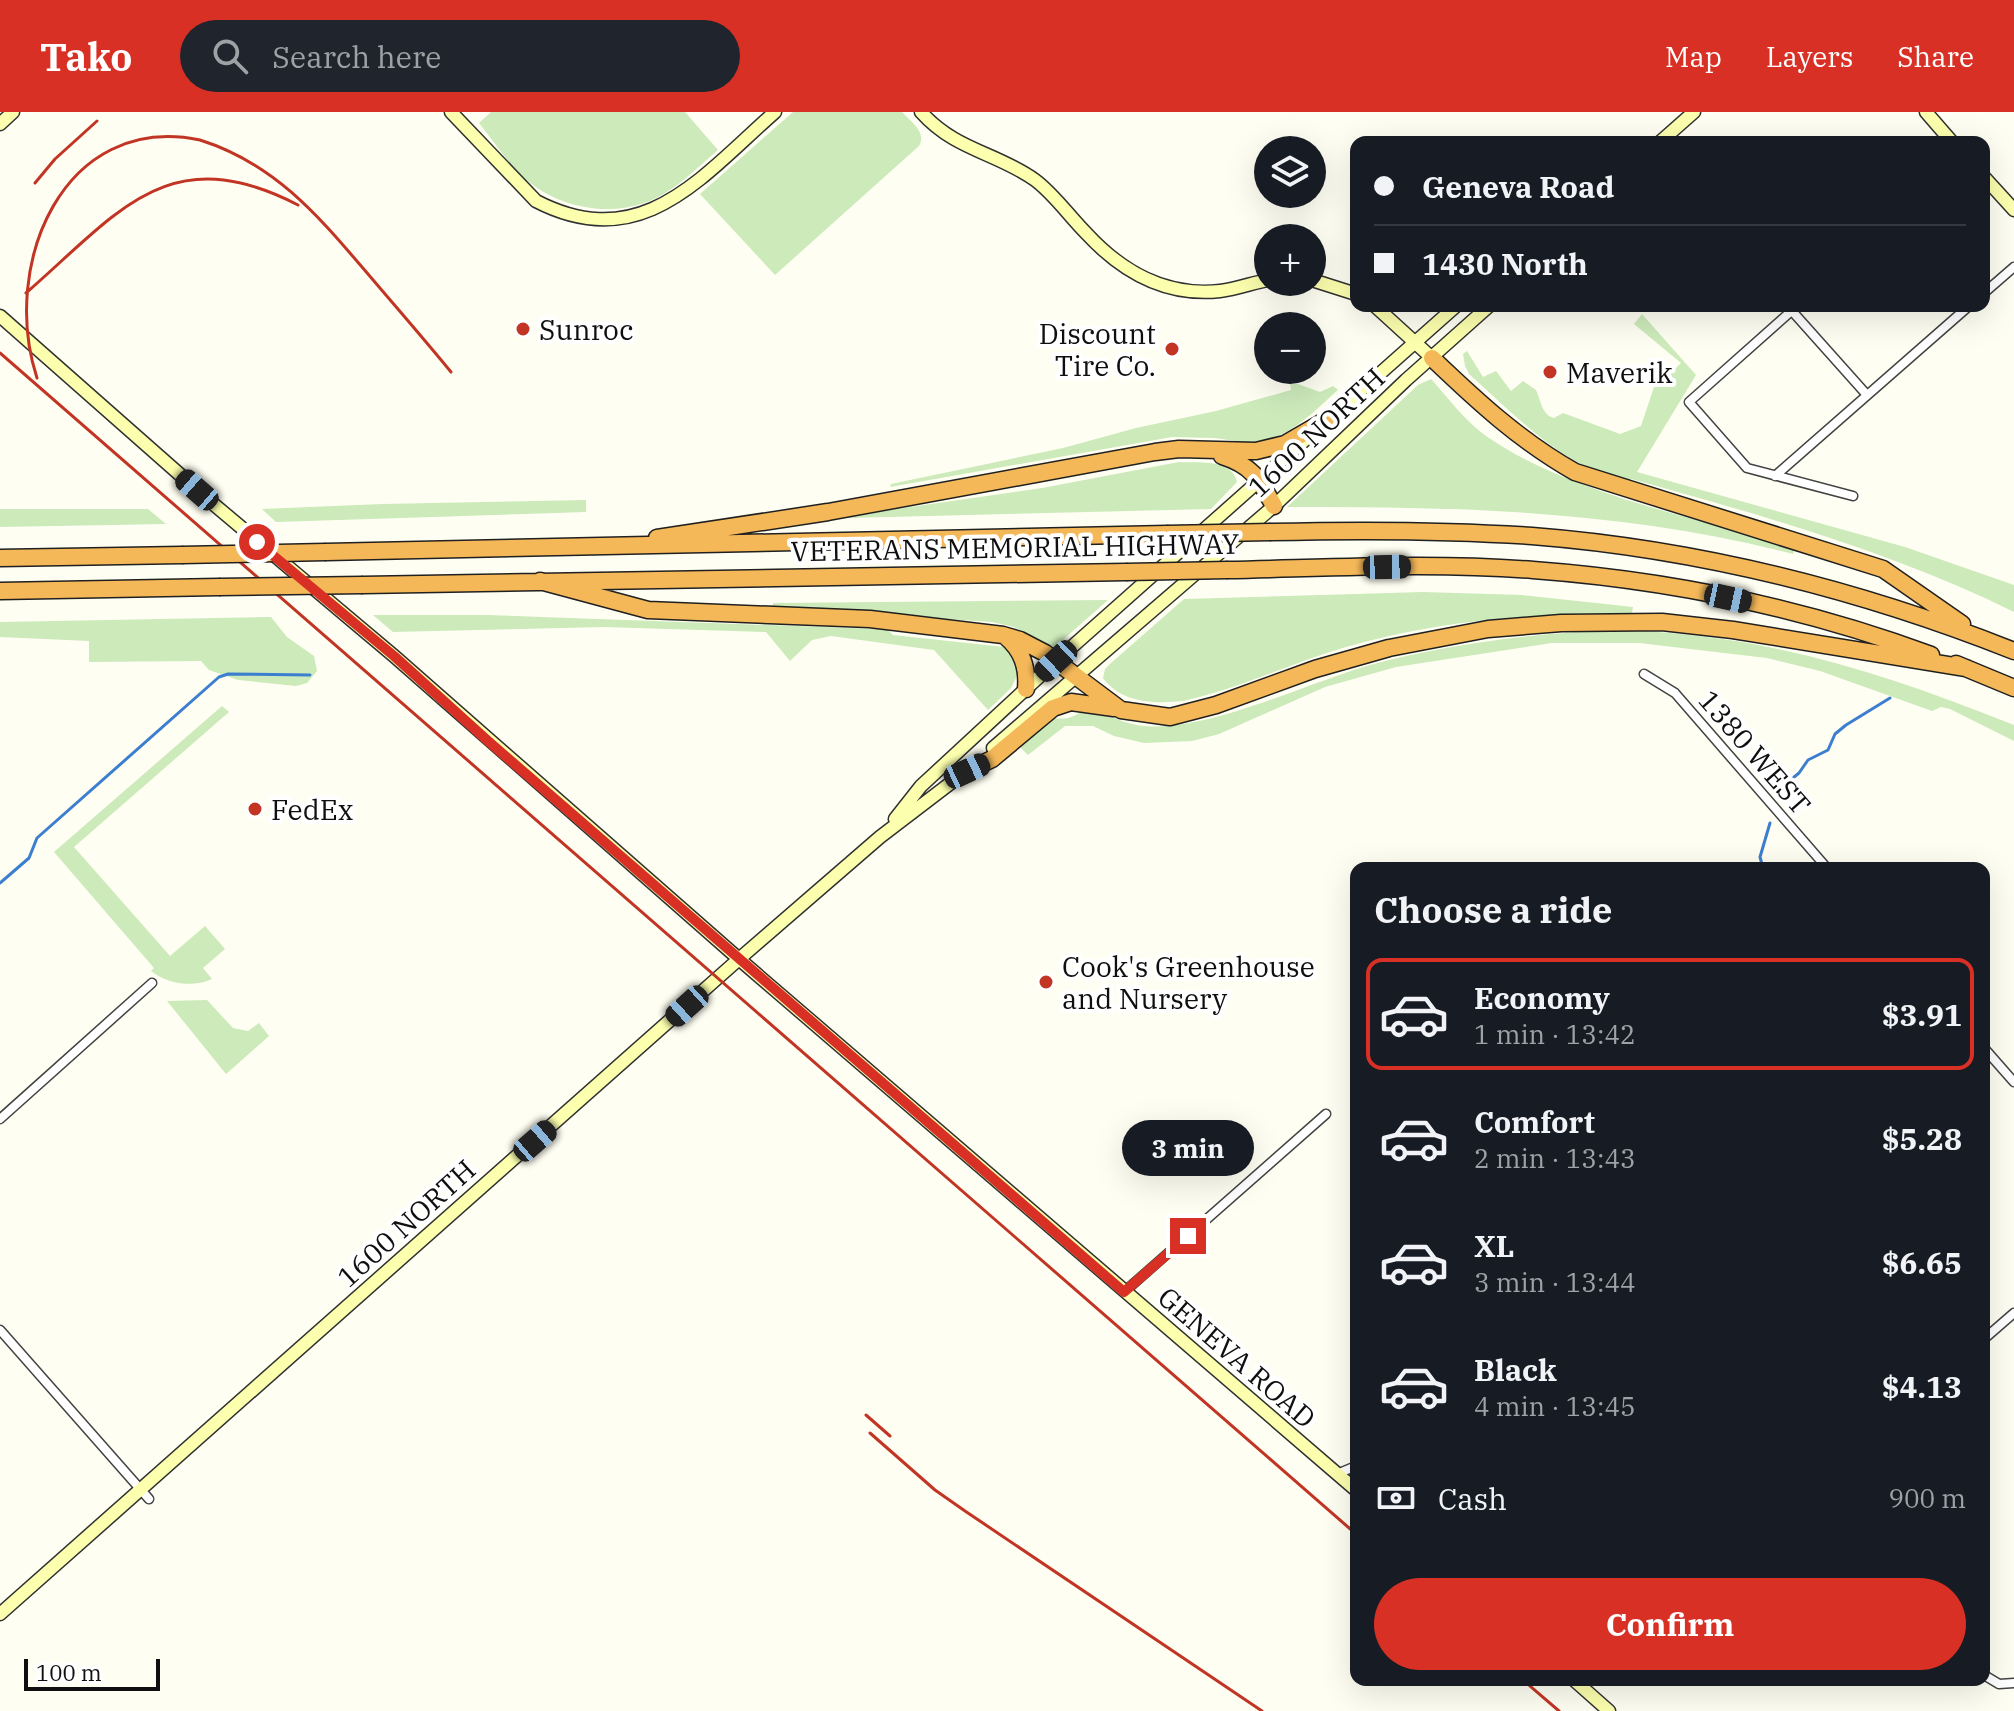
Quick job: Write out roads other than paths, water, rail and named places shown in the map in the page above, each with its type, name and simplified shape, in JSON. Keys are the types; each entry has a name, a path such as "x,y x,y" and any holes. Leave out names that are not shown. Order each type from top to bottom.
{"highway":[{"path":"1432,358 1505,426 1575,472 1883,569 1982,639"},
{"path":"596,547 828,512 1155,452 1271,449 1328,419"},
{"path":"1201,450 1246,466 1260,481 1274,506"},
{"name":"VETERANS MEMORIAL HIGHWAY","path":"0,558 1271,532 1460,532 1627,546 1713,561 1795,579 1883,604 2014,651"},
{"name":"VETERANS MEMORIAL HIGHWAY","path":"0,591 1228,570 1531,569 1698,591 1796,613 1903,644 2014,688"},
{"path":"540,581 648,610 870,619 1003,635 1033,646 1121,710"},
{"path":"967,771 992,759 1053,708 1071,702 1170,717 1389,648 1488,629 1561,623 1662,622 1733,630 1966,668"},
{"path":"1003,635 1013,643 1025,663 1026,689"}],"main road":[{"path":"0,124 13,112"},
{"path":"451,112 536,201 553,210 596,220 637,216 685,191 775,112"},
{"path":"921,112 936,129 957,143 1034,180 1105,253 1148,281 1176,290 1207,292 1254,283"},
{"path":"1667,136 1694,112"},
{"path":"1926,112 1947,136"},
{"path":"1990,184 2014,210"},
{"path":"1326,284 1350,292"},
{"path":"1382,312 1432,358"},
{"name":"1600 NORTH","path":"880,837 921,786 1056,661 1449,312"},
{"name":"1600 NORTH","path":"0,1614 146,1494 739,959 880,837 967,771 1274,506 1482,312"},
{"name":"GENEVA ROAD","path":"0,316 211,502 394,656 739,959 1350,1485"},
{"path":"1587,1686 1609,1711"}],"street":[{"path":"1990,288 2014,267"},
{"path":"1790,312 1689,402 1747,468 1853,496"},
{"path":"1797,312 1867,395"},
{"path":"1775,476 1962,312"},
{"name":"1380 WEST","path":"1644,674 1675,693 1822,862"},
{"path":"0,1119 152,983"},
{"path":"1990,1055 2014,1082"},
{"path":"1124,1292 1326,1114"},
{"path":"1990,1334 2014,1313"},
{"path":"0,1330 146,1494"},
{"path":"1337,1474 1350,1469"},
{"path":"1990,1679 1999,1684 2014,1683"}],"waterway":[{"path":"0,883 29,858 37,838 219,677 228,674 310,675"},
{"path":"1782,787 1799,773 1808,760 1828,750 1835,734 1890,698"},
{"path":"1761,862 1760,857 1770,823"}],"railway":[{"path":"35,183 55,159 97,121"},
{"path":"37,378 28,334 28,289 36,246 53,206 78,173 112,149 152,138 200,140 227,150 274,178 332,232 451,372"},
{"path":"26,293 118,212 148,194 179,182 214,179 253,186 298,205"},
{"path":"0,353 1350,1529"},
{"path":"866,1415 890,1436"},
{"path":"870,1433 935,1490 1262,1711"},
{"path":"1530,1686 1559,1711"}],"place":[{"name":"Sunroc","path":"523,329"},
{"name":"Discount Tire Co.","path":"1172,349"},
{"name":"Maverik","path":"1550,372"},
{"name":"FedEx","path":"255,809"},
{"name":"Cook's Greenhouse and Nursery","path":"1046,982"}]}
